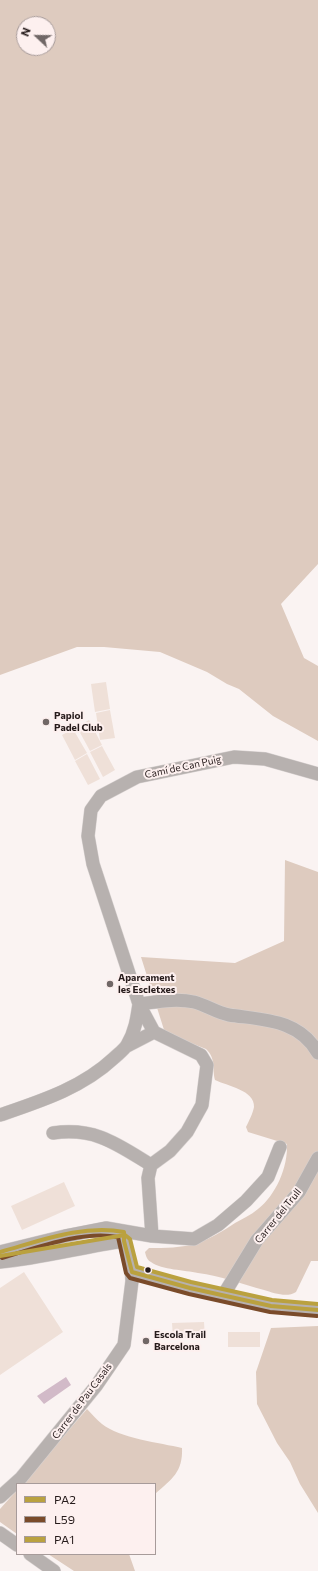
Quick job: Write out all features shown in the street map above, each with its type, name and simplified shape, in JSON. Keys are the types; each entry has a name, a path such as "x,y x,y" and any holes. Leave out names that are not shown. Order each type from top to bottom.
{"street":[{"name":"Camí de Can Puig","path":"154,1032 138,1004 102,895 91,855 88,828 91,810 95,802 110,790 137,777 234,757 265,759 318,774"},
{"path":"127,1046 134,1029 138,1004 165,1001 188,1001 227,1014 279,1022 292,1027 307,1037 318,1053"},
{"path":"0,1115 47,1099 78,1084 104,1067 127,1046 154,1032 201,1055 207,1065 202,1105 187,1132 170,1151 151,1165 148,1178 152,1236"},
{"path":"53,1133 69,1131 86,1132 108,1140 151,1165"},
{"path":"0,1262 28,1260 85,1247 124,1236 194,1238 218,1224 246,1202 268,1177 280,1147"},
{"name":"Carrer del Trull","path":"224,1294 257,1240 299,1192 318,1158"},
{"path":"0,1252 99,1229 112,1229 124,1236"},
{"name":"Carrer de Pau Casals","path":"0,1497 21,1478 96,1386 124,1345 132,1272 124,1236"},
{"path":"132,1272 190,1288 224,1294 271,1306 318,1310"},
{"path":"0,1533 16,1544"},
{"path":"31,1555 54,1571"}],"shaded area":[{"path":"0,0 318,0 318,564 281,604 304,658 318,666 318,741 273,716 239,689 227,684 207,672 160,652 104,647 77,647 0,675"},
{"path":"106,682 110,709 95,712 91,684"},
{"path":"110,710 115,738 100,740 96,713"},
{"path":"89,720 102,745 90,751 77,727"},
{"path":"73,729 87,753 75,760 62,735"},
{"path":"102,746 115,770 103,777 90,752"},
{"path":"87,754 100,779 88,785 75,761"},
{"path":"285,860 318,872 318,1261 311,1261 296,1292 289,1295 272,1292 214,1276 161,1267 150,1261 146,1256 145,1252 149,1248 185,1246 207,1239 258,1209 270,1196 280,1180 287,1153 287,1144 248,1132 246,1127 254,1107 250,1096 239,1089 215,1080 211,1056 206,1049 165,1033 141,957 235,963 284,941"},
{"path":"64,1182 75,1206 22,1230 11,1206"},
{"path":"24,1272 63,1332 0,1375 0,1288"},
{"path":"204,1322 205,1338 173,1338 172,1323"},
{"path":"318,1326 318,1513 300,1484 290,1462 277,1443 257,1404 256,1372 271,1328"},
{"path":"228,1332 260,1332 260,1347 228,1347"},
{"path":"66,1377 71,1385 44,1404 37,1396"},
{"path":"87,1409 96,1419 109,1429 140,1439 182,1448 181,1463 178,1469 167,1484 156,1493 156,1483 23,1483"},
{"path":"16,1491 16,1533 0,1522 0,1509"},
{"path":"50,1555 129,1555 135,1571 74,1571"}],"transit line":[{"name":"PA2","path":"0,1252 77,1232 93,1230 124,1232 124,1241 132,1272 190,1288 271,1306 318,1310"},
{"name":"L59","path":"2,1258 44,1245 74,1238 104,1235 118,1237 126,1273 130,1278 189,1294 270,1312 317,1316"},
{"name":"PA1","path":"0,1256 125,1235 130,1239 137,1267 191,1282 272,1300 318,1304"}],"place":[{"name":"Papiol Padel Club","path":"46,722"},
{"name":"Aparcament les Escletxes","path":"110,984"},
{"name":"Escola Trail Barcelona","path":"146,1341"}]}
